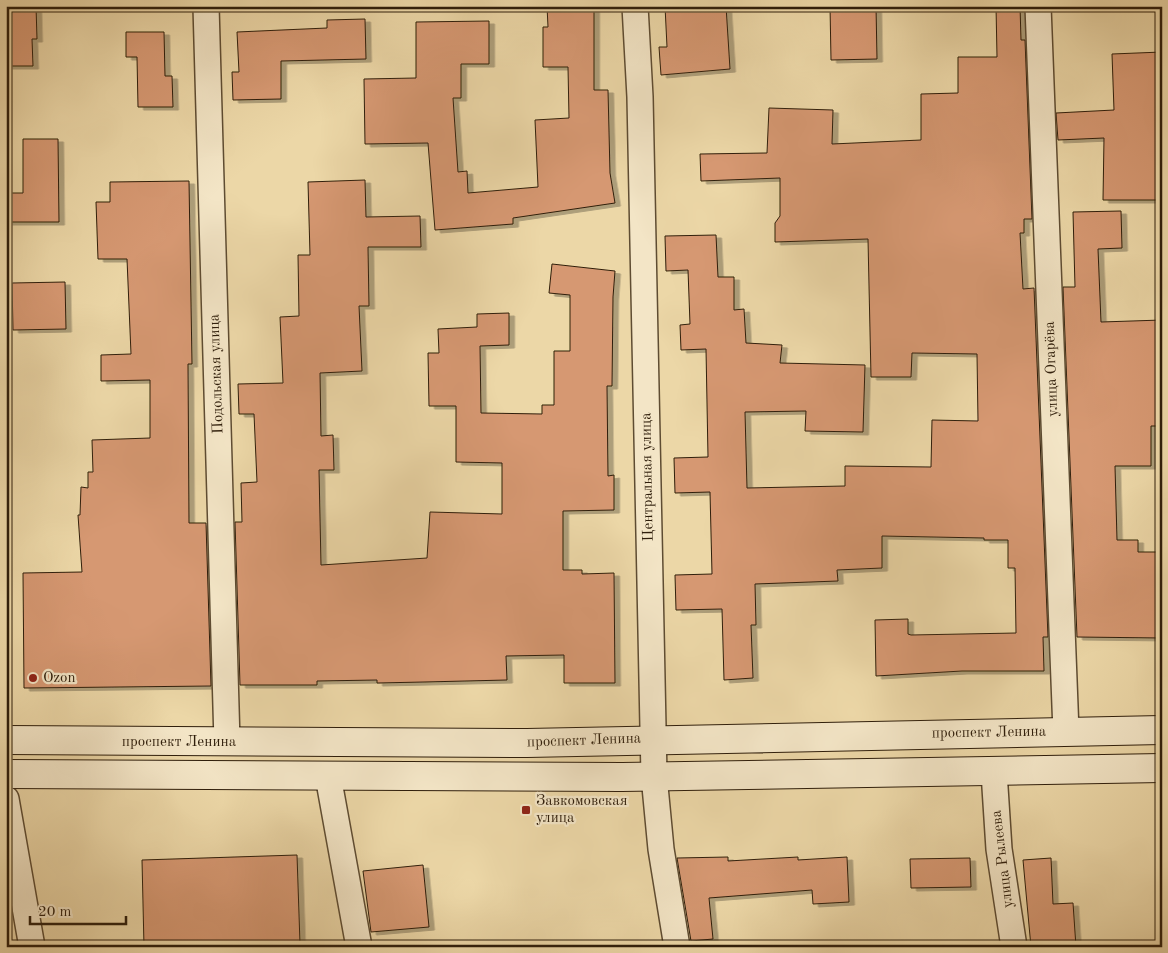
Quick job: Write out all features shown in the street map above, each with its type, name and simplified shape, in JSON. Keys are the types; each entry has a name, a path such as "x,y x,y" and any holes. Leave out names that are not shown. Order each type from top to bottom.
{"main road":[{"name":"проспект Ленина","path":"6,740 527,743 1162,730"},
{"path":"6,774 654,776 1162,768"}],"street":[{"name":"Подольская улица","path":"206,6 227,742"},
{"name":"Центральная улица","path":"635,6 640,97 654,776 661,849 676,947"},
{"name":"улица Огарёва","path":"1038,6 1066,732"},
{"name":"улица Рылеева","path":"994,772 999,849 1014,947"},
{"path":"328,776 359,947"},
{"path":"6,799 32,947"}],"building":[{"path":"6,6 36,6 37,39 32,39 33,66 7,66"},
{"path":"547,6 594,6 594,90 608,90 610,173 615,203 513,218 513,224 435,230 428,143 365,144 364,79 416,78 416,22 489,21 489,64 461,64 461,98 453,98 458,172 467,171 468,193 538,187 535,120 569,118 568,67 543,67 543,27 548,27"},
{"path":"665,6 726,6 730,69 661,75 659,47 667,47"},
{"path":"830,6 876,6 877,59 831,60"},
{"path":"996,6 1020,6 1021,40 1025,40 1032,219 1024,219 1024,233 1020,233 1023,289 1034,288 1048,637 1043,637 1044,671 962,671 876,676 875,620 908,619 908,634 911,635 1016,633 1015,568 1008,568 1008,540 882,536 882,568 837,570 838,581 755,584 756,625 751,625 753,678 724,680 722,609 676,610 675,575 712,574 710,492 675,493 674,458 708,457 706,349 681,350 680,325 690,324 688,270 666,271 665,236 716,235 718,277 734,277 734,310 744,309 746,343 782,345 780,363 865,365 863,432 805,431 806,411 745,412 747,488 845,486 845,466 931,467 932,420 978,421 977,354 912,353 911,377 871,377 868,239 775,242 775,223 780,216 780,178 701,181 700,154 767,153 769,108 833,110 832,144 921,140 921,94 958,93 958,57 997,57"},
{"path":"365,19 366,59 281,61 281,99 233,100 232,72 239,72 237,32 327,28 327,20"},
{"path":"126,32 164,32 165,76 172,76 173,107 138,107 137,57 126,57"},
{"path":"1162,52 1162,200 1103,200 1104,138 1058,140 1056,113 1114,110 1112,54"},
{"path":"23,139 58,139 59,222 6,222 6,193 23,193"},
{"path":"365,180 366,217 420,216 421,247 368,247 369,306 359,306 362,371 320,373 321,436 333,435 334,470 319,470 321,565 427,558 430,512 502,514 502,463 456,462 456,406 429,406 428,353 439,353 438,329 477,327 477,314 509,313 509,345 480,346 481,413 542,414 542,405 554,405 554,351 570,351 570,295 549,293 552,264 615,271 612,386 607,386 608,476 614,475 614,510 563,511 563,570 582,570 582,574 614,573 615,683 564,683 564,655 506,656 507,680 377,683 377,680 317,681 317,685 240,685 235,522 242,522 241,483 257,482 254,414 239,414 238,384 283,383 280,317 299,316 298,255 310,255 308,182"},
{"path":"189,181 192,364 188,364 189,523 206,523 211,686 24,688 23,573 82,572 78,515 80,515 81,487 88,488 88,472 93,472 92,440 150,438 150,380 101,381 101,355 131,354 127,259 98,259 96,202 110,202 110,182"},
{"path":"1121,211 1122,248 1098,249 1101,322 1162,320 1162,426 1151,426 1151,466 1115,466 1117,540 1138,540 1138,552 1162,552 1162,638 1077,637 1063,287 1075,287 1073,212"},
{"path":"65,282 66,329 13,330 12,283"},
{"path":"297,855 300,944 144,947 142,860"},
{"path":"728,857 728,861 798,857 798,860 847,857 849,902 813,904 812,890 709,898 713,939 691,941 677,858"},
{"path":"970,858 971,887 911,888 910,859"},
{"path":"1051,858 1053,904 1073,903 1076,947 1031,947 1023,860"},
{"path":"423,865 429,927 371,932 363,871"}],"place":[{"name":"Ozon","path":"33,678"},
{"name":"Завкомовская улица","path":"526,810"}]}
